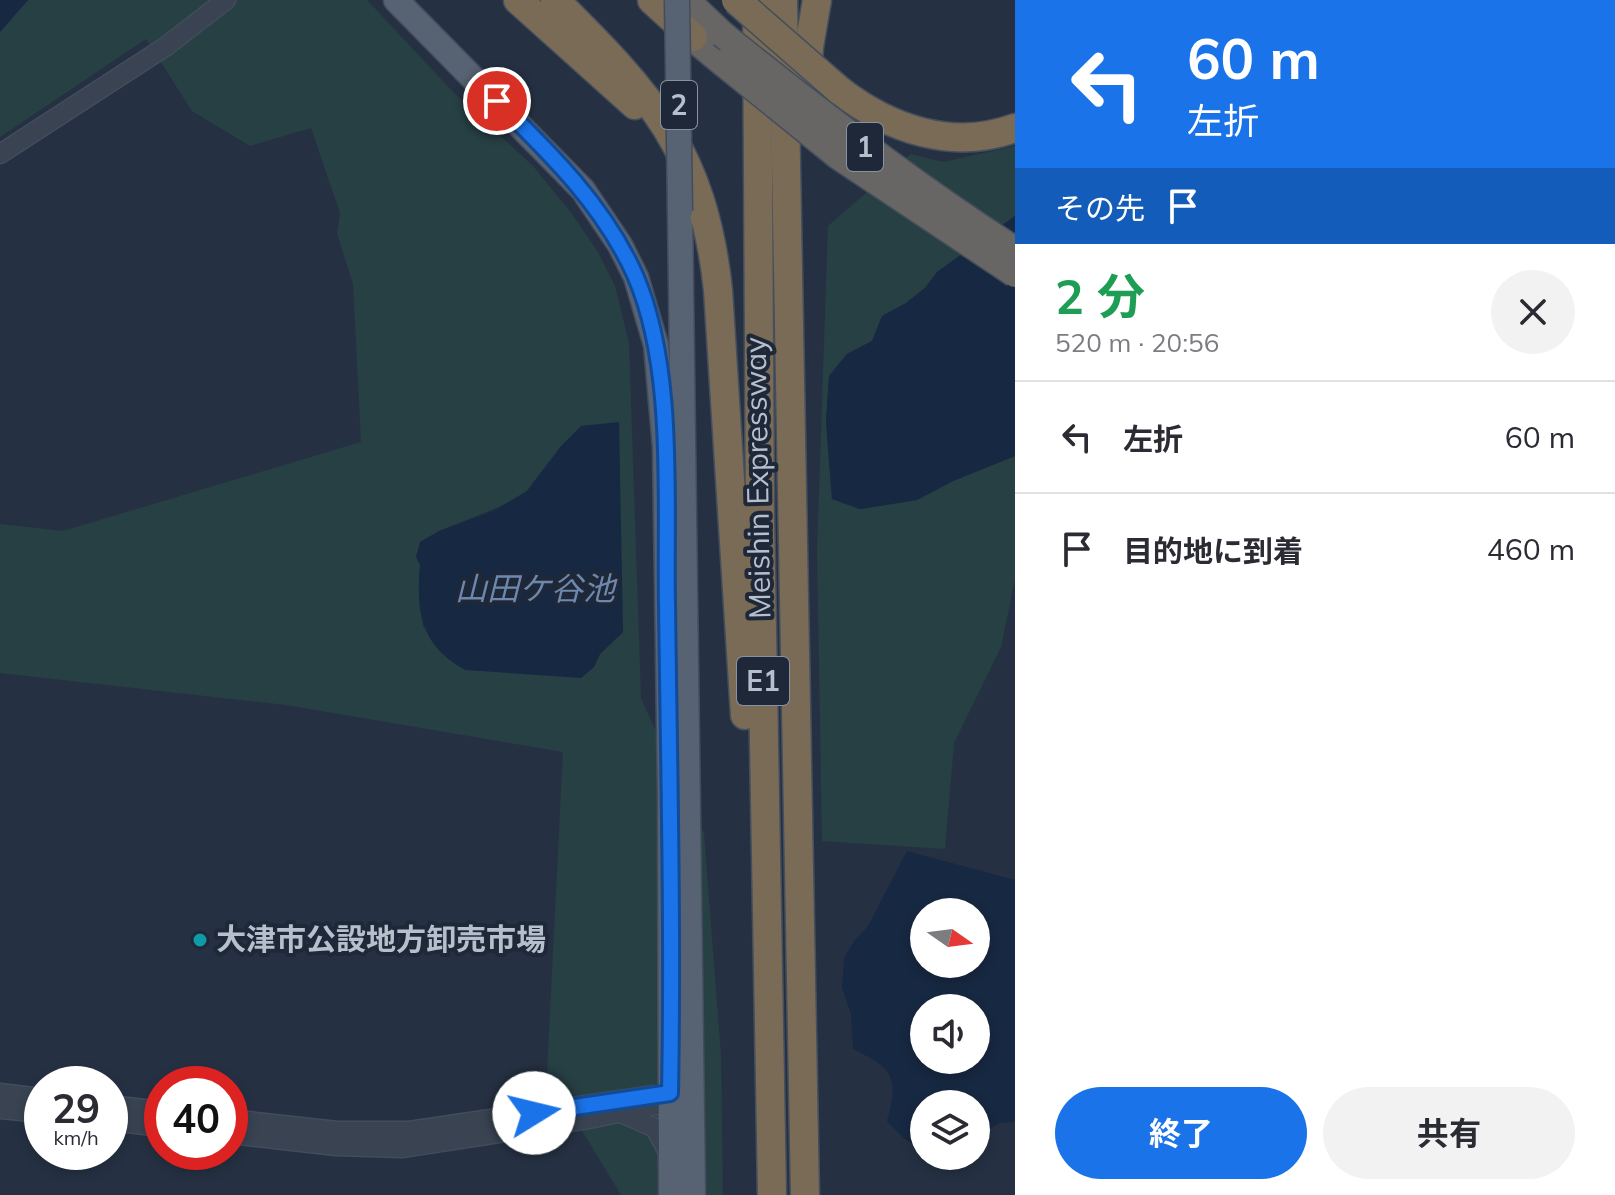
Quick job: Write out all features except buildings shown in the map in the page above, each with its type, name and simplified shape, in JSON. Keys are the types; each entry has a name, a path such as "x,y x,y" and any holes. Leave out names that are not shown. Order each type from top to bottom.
{"highway":[{"path":"518,0 655,125 683,164 692,210 715,258 743,682 751,861 771,1115"},
{"path":"555,0 618,62 655,108 686,161 692,210"},
{"name":"1","path":"644,0 838,156 1015,274"},
{"path":"652,0 693,37"},
{"name":"1","path":"686,0 722,34 893,168 1015,250"},
{"path":"736,0 839,90 877,115 926,133 975,138 1015,128"},
{"name":"Meishin Expressway","path":"757,0 760,516 772,1195"},
{"name":"Meishin Expressway","path":"783,0 805,1195"},
{"path":"792,466 804,224 805,81 817,0"}],"main road":[{"name":"2","path":"671,1195 670,1156 677,1098 692,210 677,0"},
{"name":"2","path":"396,2 583,190 620,245 647,309 661,381 665,447 677,1098 693,1195"}],"street":[{"path":"0,154 194,27 226,0"},
{"path":"0,1093 24,1096"},
{"path":"248,1136 336,1146 403,1148 620,1113 677,1098"},
{"path":"248,1121 337,1131 409,1131 677,1098"},
{"path":"0,1109 24,1111"},
{"path":"620,1113 655,1128 670,1156"}],"green space":[{"path":"28,0 367,0 454,93 533,166 598,252 615,286 629,343 641,699 704,833 721,1055 723,1195 621,1195 547,1073 563,752 286,705 0,673 0,524 63,531 361,442 353,284 337,233 340,213 311,128 250,146 192,111 146,39 0,137 0,32","holes":["545,467 623,632 600,654 594,667 423,627 420,565 439,531 511,502 527,491"]},
{"path":"1015,146 1015,216 937,272 925,288 906,303 882,316 872,341 847,354 829,376 826,422 832,499 860,509 917,500 953,481 1015,456 1015,579 1001,647 954,743 945,849 822,841 817,550 828,226 911,154 943,162"}],"water":[{"path":"0,0 28,0 0,32"},
{"path":"1015,216 1015,456 953,481 917,500 860,509 832,499 826,422 829,376 847,354 872,341 882,316 906,303 925,288 937,272"},
{"name":"山田ケ谷池","path":"619,422 623,632 581,678 465,670 438,650 424,626 419,598 420,565 416,557 420,542 439,531 493,511 527,491 561,446 581,426"},
{"path":"907,851 1015,880 1015,1122 999,1123 990,1129 990,1090 910,1090 910,1142 887,1121 893,1094 890,1076 877,1062 853,1049 851,1014 842,988 844,958 868,926"}],"place":[{"name":"大津市公設地方卸売市場","path":"200,940"}],"route":[{"path":"497,101 583,190 620,245 636,277 656,345 665,447 670,1093 534,1113"}]}
